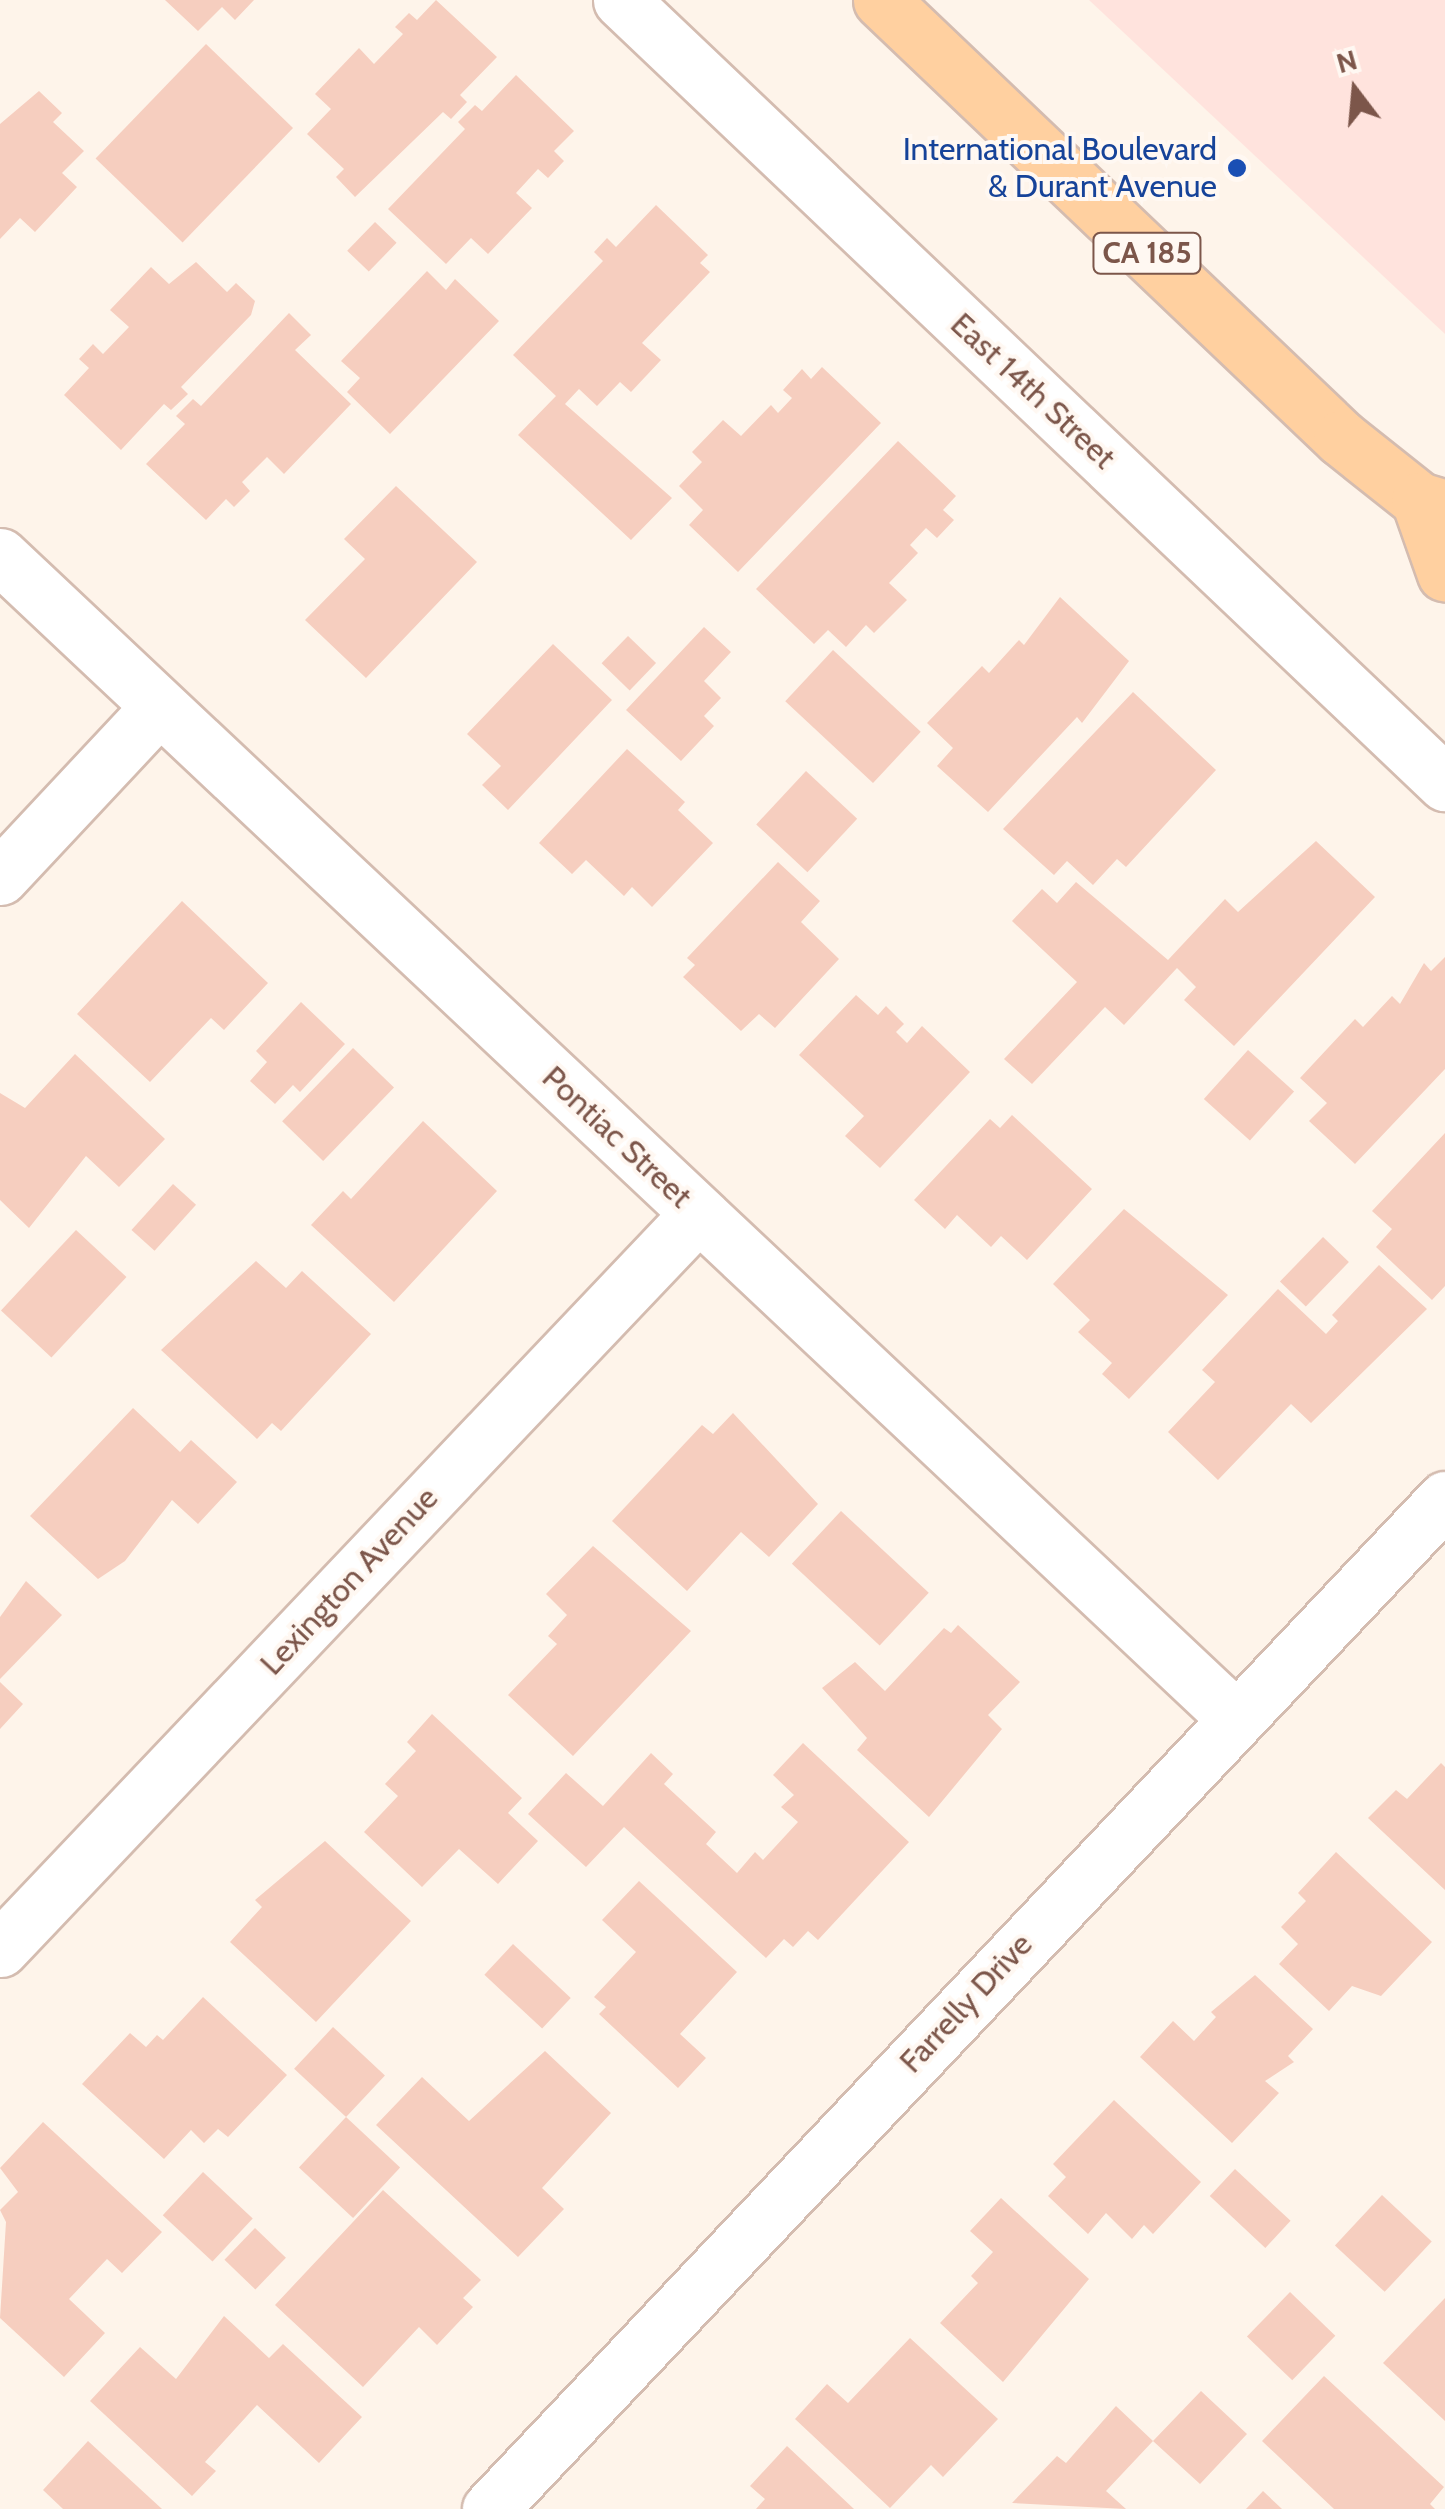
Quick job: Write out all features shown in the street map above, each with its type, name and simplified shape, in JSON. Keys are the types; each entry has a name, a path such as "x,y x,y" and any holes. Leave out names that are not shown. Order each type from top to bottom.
{"main road":[{"name":"CA 185","path":"881,0 1341,438 1436,494 1445,574"}],"street":[{"name":"East 14th Street","path":"621,0 1445,784"},
{"name":"Pontiac Street","path":"0,556 1234,1718"},
{"path":"0,876 158,708"},
{"name":"Lexington Avenue","path":"0,1949 698,1214"},
{"name":"Farrelly Drive","path":"490,2509 1445,1499"}],"shaded area":[{"path":"1089,0 1445,0 1445,334"}],"building":[{"path":"165,0 254,0 235,20 222,7 198,31"},
{"path":"436,0 497,57 460,95 467,102 451,119 443,112 355,197 336,177 344,169 307,134 331,109 315,94 359,48 374,64 403,34 395,27 409,13 417,20"},
{"path":"206,44 293,128 183,242 96,158"},
{"path":"516,75 574,131 554,151 564,161 548,178 538,169 516,193 532,208 488,254 471,238 446,264 388,209 465,129 458,122 475,105 482,111"},
{"path":"39,91 62,113 53,122 84,151 62,173 77,187 35,232 20,218 0,239 0,124"},
{"path":"656,205 708,255 700,263 710,272 642,343 661,360 631,392 620,382 597,406 579,389 565,404 672,498 631,540 518,435 556,396 513,355 603,261 594,252 607,238 616,247"},
{"path":"375,222 397,243 369,272 347,251"},
{"path":"196,262 227,292 236,283 255,301 251,315 181,387 188,394 171,410 164,404 121,450 64,395 89,368 79,359 93,344 103,354 129,327 110,310 151,267 169,284"},
{"path":"427,271 446,290 455,279 499,321 390,434 347,392 360,378 341,361"},
{"path":"289,313 311,335 295,350 351,404 284,474 267,457 242,482 250,491 234,507 226,499 206,520 146,464 185,424 176,416 193,399 201,406"},
{"path":"822,367 881,423 738,572 689,525 703,510 679,486 702,462 692,452 723,420 741,436 771,405 778,413 792,398 783,390 802,369 811,379"},
{"path":"898,441 956,496 943,510 954,520 937,538 926,528 910,545 918,553 889,583 907,600 874,633 866,625 846,647 828,630 814,644 756,589"},
{"path":"396,486 477,562 366,678 305,620 365,559 344,539"},
{"path":"1060,597 1129,661 1082,723 1077,717 988,812 937,766 953,748 927,723 982,666 989,673 1019,640 1024,645"},
{"path":"704,627 731,652 704,681 721,698 704,716 714,726 681,761 626,710"},
{"path":"628,636 656,663 630,690 602,663"},
{"path":"553,644 612,700 508,810 482,785 501,766 467,734"},
{"path":"833,650 921,732 873,783 785,701"},
{"path":"1133,692 1216,770 1126,867 1117,859 1093,885 1067,861 1054,875 1003,829"},
{"path":"627,749 685,802 678,810 713,843 652,907 632,887 624,896 586,860 572,874 539,843"},
{"path":"806,771 857,819 807,872 756,824"},
{"path":"1316,841 1375,897 1234,1046 1184,1000 1196,987 1177,968 1124,1025 1105,1007 1032,1084 1004,1059 1077,982 1012,921 1042,889 1057,903 1076,882 1168,960 1225,899 1238,912"},
{"path":"778,862 820,901 801,922 839,959 775,1028 759,1014 741,1031 683,977 695,965 687,958"},
{"path":"182,901 268,983 224,1030 211,1018 150,1082 77,1014"},
{"path":"1445,957 1445,1069 1355,1164 1309,1121 1327,1103 1300,1078 1355,1019 1363,1027 1392,996 1400,1004 1424,963 1431,971"},
{"path":"856,995 878,1015 886,1006 904,1024 896,1032 907,1043 922,1026 970,1072 880,1168 845,1136 864,1116 799,1055"},
{"path":"301,1002 345,1044 300,1092 293,1085 275,1104 250,1081 267,1062 256,1051"},
{"path":"353,1048 394,1088 323,1161 282,1121"},
{"path":"1248,1050 1294,1091 1250,1141 1204,1099"},
{"path":"75,1054 165,1139 119,1187 86,1156 29,1228 0,1200 0,1093 25,1108"},
{"path":"1012,1115 1092,1189 1027,1260 1001,1236 991,1247 957,1215 945,1229 914,1200 990,1119 1000,1128"},
{"path":"423,1121 497,1191 394,1302 311,1225 343,1191 351,1199"},
{"path":"1445,1133 1445,1286 1432,1300 1376,1247 1392,1229 1372,1211"},
{"path":"173,1184 196,1205 155,1251 132,1230"},
{"path":"1124,1209 1228,1295 1129,1399 1102,1374 1112,1363 1078,1332 1090,1320 1053,1284"},
{"path":"76,1230 126,1277 51,1358 1,1310"},
{"path":"1323,1237 1349,1262 1306,1307 1280,1282"},
{"path":"256,1261 286,1288 302,1271 371,1334 281,1431 272,1423 257,1439 161,1350"},
{"path":"1379,1265 1427,1309 1311,1423 1291,1404 1218,1480 1168,1432 1215,1382 1202,1370 1278,1289 1326,1334 1338,1321 1332,1315"},
{"path":"133,1408 180,1452 191,1440 237,1482 198,1524 172,1500 125,1561 98,1579 30,1516"},
{"path":"733,1413 818,1504 769,1557 741,1532 687,1591 612,1521 702,1425 713,1434"},
{"path":"841,1511 929,1593 880,1645 792,1564"},
{"path":"593,1546 691,1631 573,1756 508,1695 557,1644 548,1636 567,1615 546,1594"},
{"path":"26,1581 62,1615 0,1679 0,1617"},
{"path":"958,1625 1020,1682 988,1715 1002,1729 929,1817 857,1750 867,1738 822,1688 855,1662 885,1691 944,1628 951,1633"},
{"path":"0,1682 23,1704 0,1729"},
{"path":"432,1714 522,1798 508,1813 538,1841 498,1884 459,1849 422,1887 364,1832 398,1796 385,1784 416,1751 407,1742"},
{"path":"803,1743 909,1842 818,1940 808,1931 793,1947 784,1939 766,1958 624,1827 586,1867 528,1814 566,1773 603,1806 651,1753 673,1774 664,1784 716,1832 706,1844 737,1873 755,1852 763,1860 798,1822 781,1807 794,1795 773,1775"},
{"path":"1441,1763 1445,1767 1445,1890 1368,1818 1396,1790 1407,1799"},
{"path":"325,1841 411,1921 316,2022 230,1942 262,1907 255,1900"},
{"path":"1336,1852 1432,1942 1381,1996 1352,1986 1329,2011 1279,1964 1298,1944 1281,1927 1306,1901 1298,1893"},
{"path":"639,1881 737,1972 680,2034 706,2058 678,2088 599,2014 606,2007 594,1997 636,1952 602,1920"},
{"path":"513,1944 571,1998 542,2029 484,1975"},
{"path":"1255,1975 1313,2029 1288,2056 1294,2062 1265,2081 1279,2093 1232,2143 1140,2057 1173,2021 1194,2041 1216,2017 1211,2012"},
{"path":"203,1997 287,2075 228,2137 218,2129 204,2143 191,2130 164,2159 82,2084 130,2033 146,2047 157,2035 163,2040"},
{"path":"333,2027 385,2075 346,2117 294,2069"},
{"path":"545,2051 611,2113 542,2188 564,2209 518,2257 376,2125 422,2077 469,2121"},
{"path":"1114,2100 1201,2182 1153,2234 1144,2225 1132,2239 1106,2213 1088,2234 1048,2196 1066,2177 1053,2164"},
{"path":"346,2117 400,2167 353,2218 299,2167"},
{"path":"43,2122 162,2232 122,2273 107,2259 69,2299 105,2333 64,2377 0,2318 6,2222 0,2210 18,2192 0,2168"},
{"path":"1235,2169 1291,2221 1265,2248 1210,2196"},
{"path":"203,2172 253,2218 212,2262 163,2215"},
{"path":"383,2190 481,2280 463,2298 473,2307 437,2345 419,2327 363,2387 275,2305"},
{"path":"1382,2195 1432,2241 1385,2292 1335,2245"},
{"path":"1001,2198 1089,2279 1003,2382 940,2323 978,2283 971,2276 993,2252 970,2231"},
{"path":"255,2228 286,2258 255,2290 224,2260"},
{"path":"1290,2292 1335,2336 1292,2380 1247,2337"},
{"path":"1445,2298 1445,2421 1383,2363"},
{"path":"224,2316 269,2358 283,2344 362,2417 319,2463 257,2405 205,2462 216,2471 192,2496 90,2401 140,2347 176,2379"},
{"path":"910,2338 998,2419 943,2477 931,2465 890,2508 795,2419 827,2384 848,2403"},
{"path":"1324,2376 1444,2487 1430,2504 1435,2509 1334,2509 1262,2441"},
{"path":"1201,2391 1247,2434 1200,2484 1153,2441"},
{"path":"1116,2406 1153,2441 1106,2491 1126,2509 1012,2503 1057,2456 1066,2463"},
{"path":"88,2441 162,2509 63,2509 43,2490"},
{"path":"787,2446 854,2509 756,2509 765,2499 750,2486"},
{"path":"1263,2491 1282,2509 1246,2509"}],"place":[{"name":"International Boulevard & Durant Avenue","path":"1237,168"}]}
